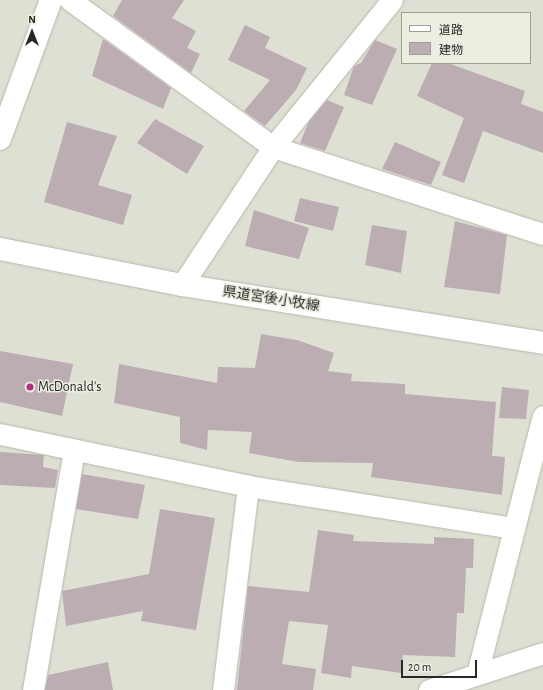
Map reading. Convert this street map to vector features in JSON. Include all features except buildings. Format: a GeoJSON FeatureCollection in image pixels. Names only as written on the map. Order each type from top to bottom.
{"type":"FeatureCollection","features":[{"type":"Feature","properties":{"kind":"main road"},"geometry":{"type":"LineString","coordinates":[[0,138],[51,0]]}},
{"type":"Feature","properties":{"kind":"main road","name":"県道宮後小牧線"},"geometry":{"type":"LineString","coordinates":[[0,249],[182,285],[543,343]]}},
{"type":"Feature","properties":{"kind":"street"},"geometry":{"type":"LineString","coordinates":[[70,0],[273,147],[543,234]]}},
{"type":"Feature","properties":{"kind":"street"},"geometry":{"type":"LineString","coordinates":[[182,285],[273,147],[392,0]]}},
{"type":"Feature","properties":{"kind":"street"},"geometry":{"type":"LineString","coordinates":[[477,674],[512,528],[543,416]]}},
{"type":"Feature","properties":{"kind":"street"},"geometry":{"type":"LineString","coordinates":[[0,434],[248,486],[512,528]]}},
{"type":"Feature","properties":{"kind":"street"},"geometry":{"type":"LineString","coordinates":[[33,690],[74,450]]}},
{"type":"Feature","properties":{"kind":"street"},"geometry":{"type":"LineString","coordinates":[[223,690],[248,486]]}},
{"type":"Feature","properties":{"kind":"street"},"geometry":{"type":"LineString","coordinates":[[429,690],[543,653]]}},
{"type":"Feature","properties":{"kind":"place","name":"McDonald's"},"geometry":{"type":"Point","coordinates":[30,387]}}]}
